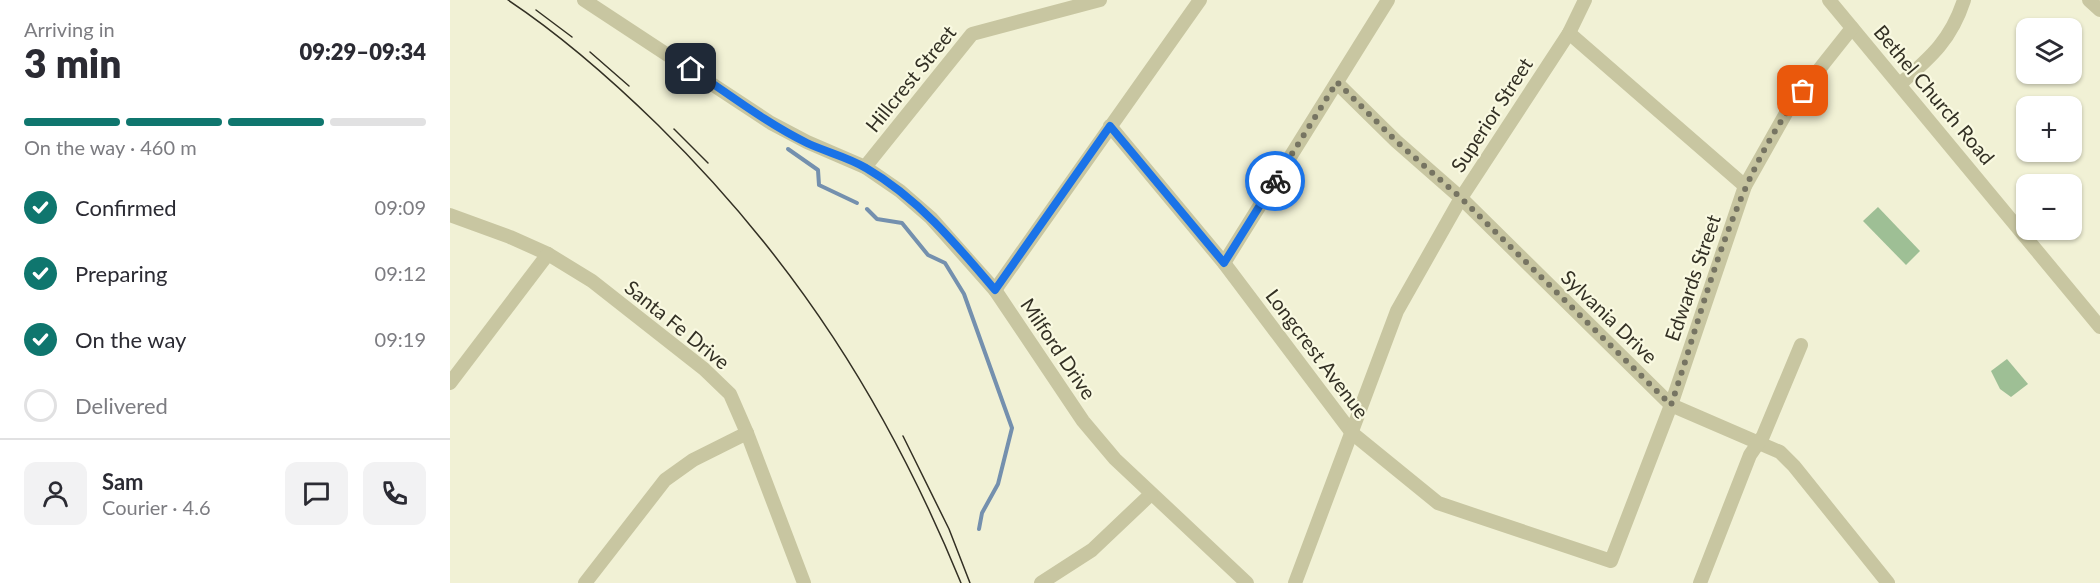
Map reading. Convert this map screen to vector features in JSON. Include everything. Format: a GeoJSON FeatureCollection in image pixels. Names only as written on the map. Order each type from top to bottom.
{"type":"FeatureCollection","features":[{"type":"Feature","properties":{"kind":"street","name":"Milford Drive"},"geometry":{"type":"LineString","coordinates":[[584,0],[771,123],[807,142],[865,167],[900,191],[931,218],[995,290],[1083,421],[1115,459],[1247,583]]}},
{"type":"Feature","properties":{"kind":"street","name":"Hillcrest Street"},"geometry":{"type":"LineString","coordinates":[[865,167],[972,34],[1100,0]]}},
{"type":"Feature","properties":{"kind":"street"},"geometry":{"type":"LineString","coordinates":[[995,290],[1200,0]]}},
{"type":"Feature","properties":{"kind":"street"},"geometry":{"type":"LineString","coordinates":[[1224,263],[1388,0]]}},
{"type":"Feature","properties":{"kind":"street","name":"Superior Street"},"geometry":{"type":"LineString","coordinates":[[1295,583],[1397,311],[1461,198],[1569,33],[1585,0]]}},
{"type":"Feature","properties":{"kind":"street","name":"Bethel Church Road"},"geometry":{"type":"LineString","coordinates":[[1828,0],[2100,327]]}},
{"type":"Feature","properties":{"kind":"street"},"geometry":{"type":"LineString","coordinates":[[1900,84],[1945,42],[1957,23],[1964,0]]}},
{"type":"Feature","properties":{"kind":"street"},"geometry":{"type":"LineString","coordinates":[[2088,0],[2100,10]]}},
{"type":"Feature","properties":{"kind":"street","name":"Edwards Street"},"geometry":{"type":"LineString","coordinates":[[1611,561],[1671,405],[1745,186],[1790,106],[1852,28]]}},
{"type":"Feature","properties":{"kind":"street"},"geometry":{"type":"LineString","coordinates":[[1569,33],[1745,186]]}},
{"type":"Feature","properties":{"kind":"street","name":"Sylvania Drive"},"geometry":{"type":"LineString","coordinates":[[1337,82],[1396,141],[1461,198],[1671,405],[1780,452],[1794,466],[1888,583]]}},
{"type":"Feature","properties":{"kind":"street","name":"Longcrest Avenue"},"geometry":{"type":"LineString","coordinates":[[1110,126],[1224,263],[1352,433],[1438,503],[1611,561]]}},
{"type":"Feature","properties":{"kind":"street","name":"Santa Fe Drive"},"geometry":{"type":"LineString","coordinates":[[450,216],[510,237],[548,254],[592,281],[704,369],[730,394],[804,583]]}},
{"type":"Feature","properties":{"kind":"street"},"geometry":{"type":"LineString","coordinates":[[450,382],[457,377],[548,254]]}},
{"type":"Feature","properties":{"kind":"street"},"geometry":{"type":"LineString","coordinates":[[1700,583],[1750,455],[1760,442],[1801,345]]}},
{"type":"Feature","properties":{"kind":"street"},"geometry":{"type":"LineString","coordinates":[[585,583],[665,480],[693,460],[747,433]]}},
{"type":"Feature","properties":{"kind":"street"},"geometry":{"type":"LineString","coordinates":[[1041,583],[1092,550],[1151,494]]}},
{"type":"Feature","properties":{"kind":"green space"},"geometry":{"type":"Polygon","coordinates":[[[1878,207],[1920,251],[1906,265],[1863,221],[1878,207]]]}},
{"type":"Feature","properties":{"kind":"green space"},"geometry":{"type":"Polygon","coordinates":[[[2007,359],[2028,384],[2011,397],[2000,389],[1991,371],[2007,359]]]}},
{"type":"Feature","properties":{"kind":"waterway"},"geometry":{"type":"LineString","coordinates":[[788,149],[818,170],[819,185],[857,203]]}},
{"type":"Feature","properties":{"kind":"waterway"},"geometry":{"type":"LineString","coordinates":[[867,209],[877,219],[902,223],[928,255],[945,263],[964,294],[1012,428],[998,484],[982,513],[979,529]]}},
{"type":"Feature","properties":{"kind":"tram line"},"geometry":{"type":"LineString","coordinates":[[508,0],[586,59],[658,125],[753,228],[795,282],[834,338],[869,395],[933,518],[961,583]]}},
{"type":"Feature","properties":{"kind":"tram line"},"geometry":{"type":"LineString","coordinates":[[536,10],[572,37]]}},
{"type":"Feature","properties":{"kind":"tram line"},"geometry":{"type":"LineString","coordinates":[[590,52],[629,86]]}},
{"type":"Feature","properties":{"kind":"tram line"},"geometry":{"type":"LineString","coordinates":[[674,129],[708,163]]}},
{"type":"Feature","properties":{"kind":"tram line"},"geometry":{"type":"LineString","coordinates":[[903,436],[949,529],[970,583]]}},
{"type":"Feature","properties":{"kind":"way so far"},"geometry":{"type":"LineString","coordinates":[[1275,181],[1337,82],[1396,141],[1461,198],[1671,405],[1745,186],[1790,106],[1803,91]]}},
{"type":"Feature","properties":{"kind":"route"},"geometry":{"type":"LineString","coordinates":[[691,69],[771,123],[807,142],[865,167],[900,191],[931,218],[995,290],[1110,126],[1224,263],[1275,181]]}}]}
